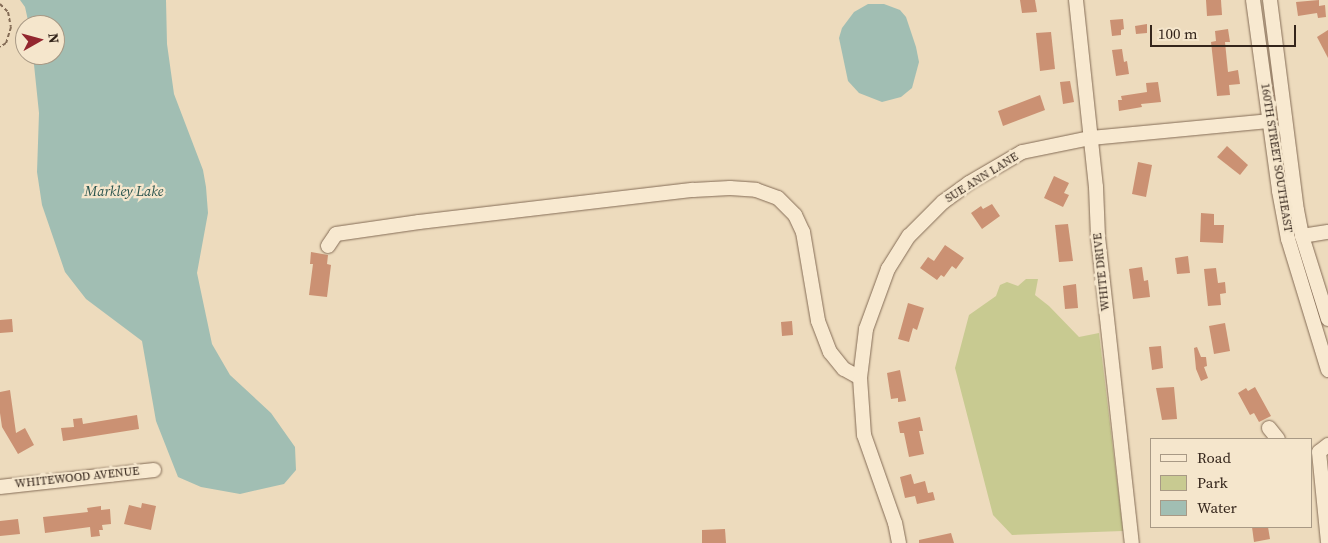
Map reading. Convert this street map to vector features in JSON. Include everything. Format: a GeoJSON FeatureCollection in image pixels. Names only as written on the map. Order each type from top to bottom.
{"type":"FeatureCollection","features":[{"type":"Feature","properties":{"kind":"street","name":"WHITE DRIVE"},"geometry":{"type":"LineString","coordinates":[[1076,0],[1098,238],[1132,543]]}},
{"type":"Feature","properties":{"kind":"street","name":"160TH STREET SOUTHEAST"},"geometry":{"type":"LineString","coordinates":[[1253,0],[1278,191],[1288,239],[1328,370]]}},
{"type":"Feature","properties":{"kind":"street","name":"160TH STREET SOUTHEAST"},"geometry":{"type":"LineString","coordinates":[[1270,0],[1293,188],[1302,236],[1328,319]]}},
{"type":"Feature","properties":{"kind":"street","name":"SUE ANN LANE"},"geometry":{"type":"LineString","coordinates":[[899,543],[895,523],[864,435],[860,378],[866,329],[888,269],[909,236],[944,202],[969,183],[1022,152],[1090,138],[1270,122]]}},
{"type":"Feature","properties":{"kind":"street"},"geometry":{"type":"LineString","coordinates":[[328,246],[336,234],[418,222],[694,190],[730,188],[756,190],[778,198],[795,215],[803,232],[818,321],[830,352],[844,369],[860,378]]}},
{"type":"Feature","properties":{"kind":"street"},"geometry":{"type":"LineString","coordinates":[[1302,236],[1328,232]]}},
{"type":"Feature","properties":{"kind":"street"},"geometry":{"type":"LineString","coordinates":[[1268,428],[1277,438]]}},
{"type":"Feature","properties":{"kind":"street"},"geometry":{"type":"LineString","coordinates":[[1320,450],[1328,542]]}},
{"type":"Feature","properties":{"kind":"street","name":"WHITEWOOD AVENUE"},"geometry":{"type":"LineString","coordinates":[[0,487],[154,470]]}},
{"type":"Feature","properties":{"kind":"path"},"geometry":{"type":"LineString","coordinates":[[0,4],[8,12],[11,27],[6,43],[0,47]]}},
{"type":"Feature","properties":{"kind":"green space"},"geometry":{"type":"Polygon","coordinates":[[[1026,279],[1038,279],[1035,295],[1049,306],[1079,337],[1099,333],[1123,531],[1012,535],[993,515],[955,368],[969,315],[996,296],[1000,285],[1007,282],[1018,286],[1026,279]]]}},
{"type":"Feature","properties":{"kind":"water","name":"Markley Lake"},"geometry":{"type":"Polygon","coordinates":[[[20,0],[166,0],[167,44],[174,94],[203,170],[206,187],[208,213],[197,273],[212,344],[230,375],[271,413],[295,447],[296,470],[284,484],[240,494],[201,487],[178,477],[156,421],[142,341],[86,299],[65,272],[42,205],[37,172],[39,113],[34,65],[65,65],[65,15],[27,15],[25,7],[20,0]]]}},
{"type":"Feature","properties":{"kind":"water"},"geometry":{"type":"Polygon","coordinates":[[[868,4],[884,4],[900,10],[906,17],[919,62],[912,88],[901,97],[882,102],[859,93],[848,81],[839,38],[842,28],[854,12],[868,4]]]}},
{"type":"Feature","properties":{"kind":"building"},"geometry":{"type":"Polygon","coordinates":[[[1020,0],[1035,0],[1037,12],[1022,13],[1020,0]]]}},
{"type":"Feature","properties":{"kind":"building"},"geometry":{"type":"Polygon","coordinates":[[[1206,0],[1221,0],[1222,15],[1207,16],[1206,0]]]}},
{"type":"Feature","properties":{"kind":"building"},"geometry":{"type":"Polygon","coordinates":[[[1319,0],[1319,6],[1325,5],[1326,17],[1318,18],[1317,13],[1298,16],[1296,2],[1319,0]]]}},
{"type":"Feature","properties":{"kind":"building"},"geometry":{"type":"Polygon","coordinates":[[[1123,19],[1124,29],[1121,30],[1121,35],[1112,36],[1110,20],[1123,19]]]}},
{"type":"Feature","properties":{"kind":"building"},"geometry":{"type":"Polygon","coordinates":[[[1147,24],[1147,33],[1136,34],[1135,26],[1147,24]]]}},
{"type":"Feature","properties":{"kind":"building"},"geometry":{"type":"Polygon","coordinates":[[[1228,29],[1230,42],[1225,42],[1228,72],[1238,70],[1240,84],[1229,85],[1230,95],[1217,96],[1211,42],[1216,41],[1215,31],[1228,29]]]}},
{"type":"Feature","properties":{"kind":"building"},"geometry":{"type":"Polygon","coordinates":[[[1328,30],[1328,58],[1317,37],[1328,30]]]}},
{"type":"Feature","properties":{"kind":"building"},"geometry":{"type":"Polygon","coordinates":[[[1051,32],[1055,69],[1040,71],[1036,33],[1051,32]]]}},
{"type":"Feature","properties":{"kind":"building"},"geometry":{"type":"Polygon","coordinates":[[[1122,49],[1124,62],[1127,61],[1129,74],[1116,76],[1112,50],[1122,49]]]}},
{"type":"Feature","properties":{"kind":"building"},"geometry":{"type":"Polygon","coordinates":[[[1070,81],[1074,102],[1063,104],[1060,82],[1070,81]]]}},
{"type":"Feature","properties":{"kind":"building"},"geometry":{"type":"Polygon","coordinates":[[[1158,82],[1161,102],[1141,104],[1142,107],[1119,111],[1118,100],[1122,100],[1121,96],[1147,92],[1146,83],[1158,82]]]}},
{"type":"Feature","properties":{"kind":"building"},"geometry":{"type":"Polygon","coordinates":[[[1040,95],[1045,110],[1003,126],[998,111],[1040,95]]]}},
{"type":"Feature","properties":{"kind":"building"},"geometry":{"type":"Polygon","coordinates":[[[1227,146],[1248,165],[1240,175],[1217,157],[1227,146]]]}},
{"type":"Feature","properties":{"kind":"building"},"geometry":{"type":"Polygon","coordinates":[[[1138,162],[1152,165],[1146,197],[1132,194],[1138,162]]]}},
{"type":"Feature","properties":{"kind":"building"},"geometry":{"type":"Polygon","coordinates":[[[1054,176],[1069,183],[1064,193],[1069,195],[1063,207],[1044,198],[1054,176]]]}},
{"type":"Feature","properties":{"kind":"building"},"geometry":{"type":"Polygon","coordinates":[[[992,204],[1000,216],[982,229],[971,213],[981,206],[983,209],[992,204]]]}},
{"type":"Feature","properties":{"kind":"building"},"geometry":{"type":"Polygon","coordinates":[[[1201,213],[1214,214],[1214,225],[1224,225],[1223,243],[1200,242],[1201,213]]]}},
{"type":"Feature","properties":{"kind":"building"},"geometry":{"type":"Polygon","coordinates":[[[1068,224],[1073,261],[1059,262],[1055,225],[1068,224]]]}},
{"type":"Feature","properties":{"kind":"building"},"geometry":{"type":"Polygon","coordinates":[[[945,245],[964,258],[956,269],[952,266],[944,277],[941,275],[937,280],[920,268],[928,257],[934,261],[945,245]]]}},
{"type":"Feature","properties":{"kind":"building"},"geometry":{"type":"Polygon","coordinates":[[[311,252],[328,255],[327,264],[331,265],[327,297],[309,295],[313,264],[310,264],[311,252]]]}},
{"type":"Feature","properties":{"kind":"building"},"geometry":{"type":"Polygon","coordinates":[[[1188,256],[1190,273],[1177,274],[1175,258],[1188,256]]]}},
{"type":"Feature","properties":{"kind":"building"},"geometry":{"type":"Polygon","coordinates":[[[1142,267],[1144,281],[1148,280],[1150,297],[1133,299],[1129,269],[1142,267]]]}},
{"type":"Feature","properties":{"kind":"building"},"geometry":{"type":"Polygon","coordinates":[[[1216,268],[1218,283],[1225,282],[1226,293],[1220,294],[1221,305],[1208,306],[1204,269],[1216,268]]]}},
{"type":"Feature","properties":{"kind":"building"},"geometry":{"type":"Polygon","coordinates":[[[1076,284],[1078,308],[1065,309],[1063,286],[1076,284]]]}},
{"type":"Feature","properties":{"kind":"building"},"geometry":{"type":"Polygon","coordinates":[[[908,303],[924,308],[917,330],[913,328],[909,342],[898,339],[908,303]]]}},
{"type":"Feature","properties":{"kind":"building"},"geometry":{"type":"Polygon","coordinates":[[[12,319],[13,332],[0,333],[0,320],[12,319]]]}},
{"type":"Feature","properties":{"kind":"building"},"geometry":{"type":"Polygon","coordinates":[[[792,321],[793,335],[782,336],[781,322],[792,321]]]}},
{"type":"Feature","properties":{"kind":"building"},"geometry":{"type":"Polygon","coordinates":[[[1225,323],[1230,351],[1214,354],[1209,326],[1225,323]]]}},
{"type":"Feature","properties":{"kind":"building"},"geometry":{"type":"Polygon","coordinates":[[[1161,346],[1163,368],[1152,370],[1149,347],[1161,346]]]}},
{"type":"Feature","properties":{"kind":"building"},"geometry":{"type":"Polygon","coordinates":[[[1197,347],[1201,357],[1206,357],[1207,366],[1204,367],[1208,378],[1201,381],[1196,369],[1194,348],[1197,347]]]}},
{"type":"Feature","properties":{"kind":"building"},"geometry":{"type":"Polygon","coordinates":[[[900,370],[906,401],[898,402],[898,398],[891,399],[887,373],[900,370]]]}},
{"type":"Feature","properties":{"kind":"building"},"geometry":{"type":"Polygon","coordinates":[[[1174,387],[1177,419],[1162,420],[1156,388],[1174,387]]]}},
{"type":"Feature","properties":{"kind":"building"},"geometry":{"type":"Polygon","coordinates":[[[1255,387],[1271,416],[1259,422],[1254,413],[1250,415],[1238,393],[1246,388],[1248,391],[1255,387]]]}},
{"type":"Feature","properties":{"kind":"building"},"geometry":{"type":"Polygon","coordinates":[[[10,390],[16,433],[25,428],[34,445],[18,454],[2,427],[0,413],[0,392],[10,390]]]}},
{"type":"Feature","properties":{"kind":"building"},"geometry":{"type":"Polygon","coordinates":[[[137,415],[139,429],[63,441],[61,428],[74,427],[73,419],[82,418],[83,424],[137,415]]]}},
{"type":"Feature","properties":{"kind":"building"},"geometry":{"type":"Polygon","coordinates":[[[920,417],[923,431],[919,431],[924,454],[909,457],[904,433],[900,433],[898,422],[920,417]]]}},
{"type":"Feature","properties":{"kind":"building"},"geometry":{"type":"Polygon","coordinates":[[[911,474],[914,484],[925,481],[928,493],[933,492],[935,500],[917,504],[915,496],[905,498],[900,477],[911,474]]]}},
{"type":"Feature","properties":{"kind":"building"},"geometry":{"type":"Polygon","coordinates":[[[142,503],[156,506],[151,530],[124,524],[129,505],[141,508],[142,503]]]}},
{"type":"Feature","properties":{"kind":"building"},"geometry":{"type":"Polygon","coordinates":[[[101,506],[101,510],[110,509],[111,524],[102,525],[103,530],[99,530],[100,536],[91,537],[90,527],[45,533],[43,517],[88,512],[87,508],[101,506]]]}},
{"type":"Feature","properties":{"kind":"building"},"geometry":{"type":"Polygon","coordinates":[[[18,519],[20,534],[0,536],[0,521],[18,519]]]}},
{"type":"Feature","properties":{"kind":"building"},"geometry":{"type":"Polygon","coordinates":[[[1252,528],[1268,528],[1270,539],[1254,542],[1252,528]]]}},
{"type":"Feature","properties":{"kind":"building"},"geometry":{"type":"Polygon","coordinates":[[[725,529],[726,543],[702,543],[702,530],[725,529]]]}},
{"type":"Feature","properties":{"kind":"building"},"geometry":{"type":"Polygon","coordinates":[[[951,533],[954,543],[919,543],[919,540],[951,533]]]}}]}
